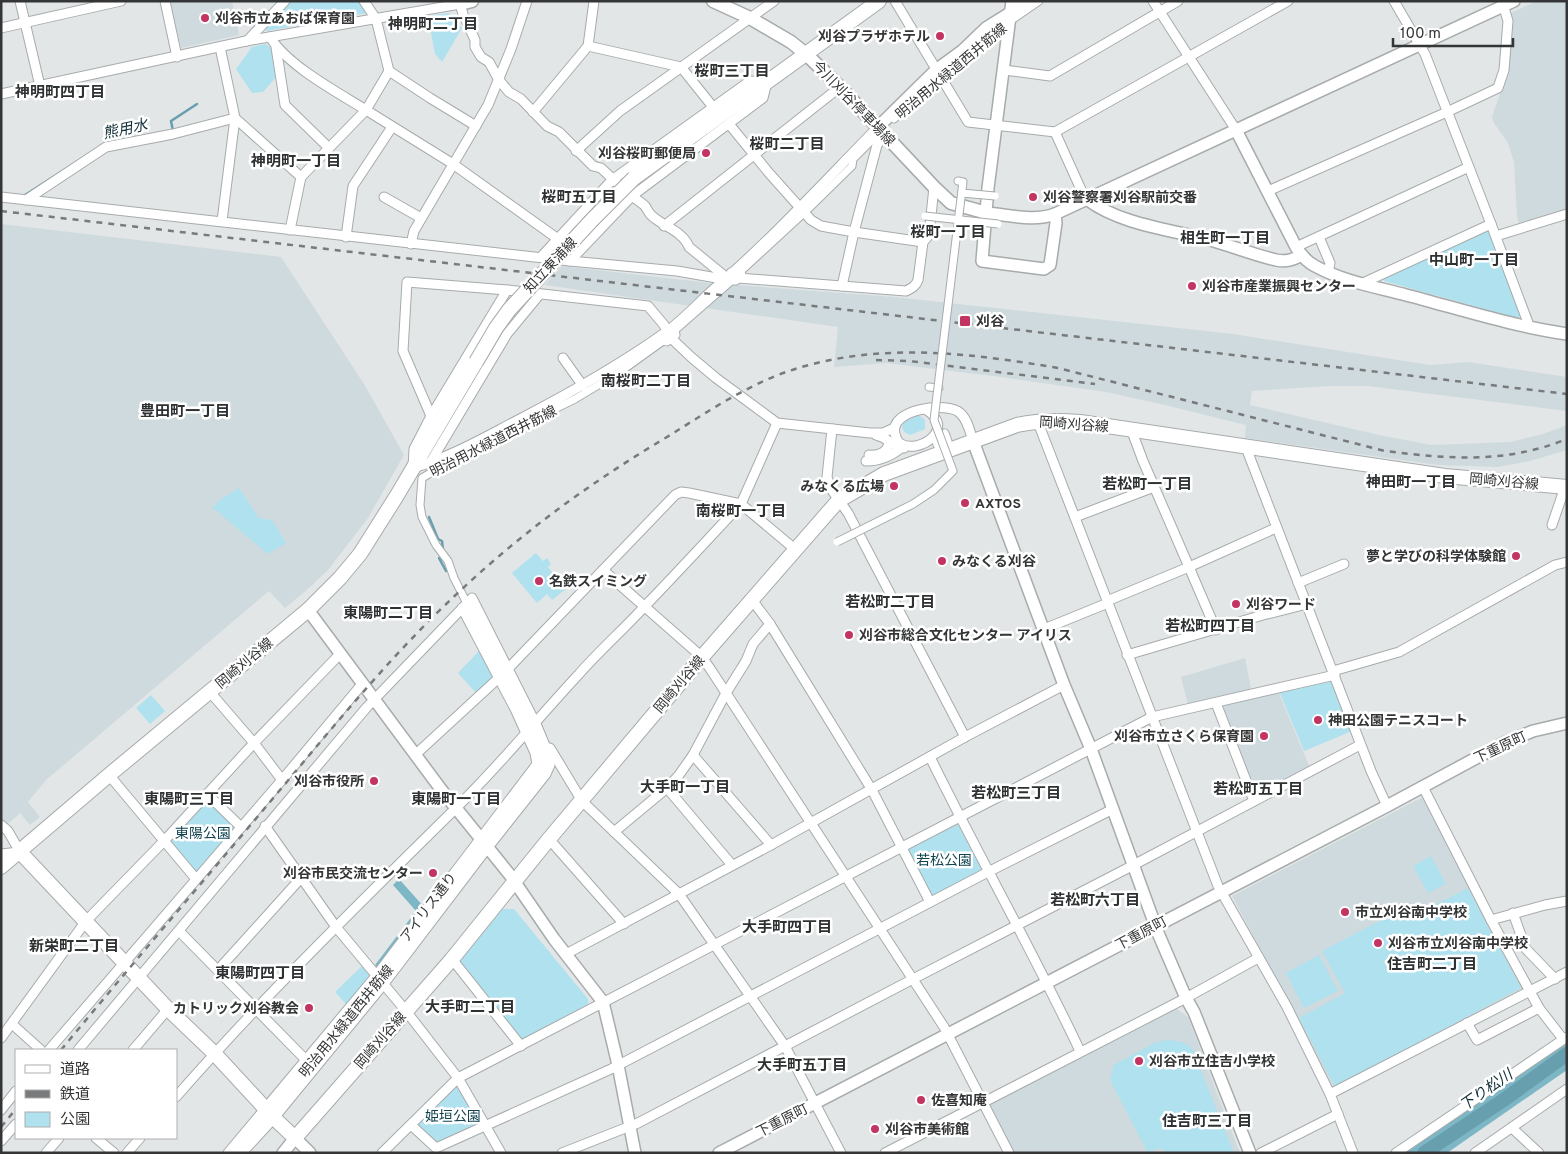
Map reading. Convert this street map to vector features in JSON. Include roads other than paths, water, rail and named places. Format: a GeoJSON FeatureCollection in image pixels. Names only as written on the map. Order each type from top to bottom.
{"type":"FeatureCollection","features":[{"type":"Feature","properties":{"kind":"main road","name":"今川刈谷停車場線"},"geometry":{"type":"LineString","coordinates":[[713,1],[750,18],[791,42],[840,86],[951,203],[987,213]]}},
{"type":"Feature","properties":{"kind":"main road","name":"知立東浦線"},"geometry":{"type":"LineString","coordinates":[[308,610],[340,578],[360,554],[427,448],[496,328],[509,310],[615,195],[634,178],[879,1]]}},
{"type":"Feature","properties":{"kind":"main road","name":"岡崎刈谷線"},"geometry":{"type":"LineString","coordinates":[[295,1138],[452,959],[549,839],[702,657],[838,501],[884,474],[1016,425],[1037,420],[1080,422],[1131,429],[1445,476],[1566,487]]}},
{"type":"Feature","properties":{"kind":"main road","name":"岡崎刈谷線"},"geometry":{"type":"LineString","coordinates":[[1,867],[308,610]]}},
{"type":"Feature","properties":{"kind":"main road"},"geometry":{"type":"LineString","coordinates":[[20,852],[168,1009],[214,1053],[295,1138]]}},
{"type":"Feature","properties":{"kind":"street"},"geometry":{"type":"LineString","coordinates":[[20,1],[40,86]]}},
{"type":"Feature","properties":{"kind":"street"},"geometry":{"type":"LineString","coordinates":[[1,28],[121,1]]}},
{"type":"Feature","properties":{"kind":"street"},"geometry":{"type":"LineString","coordinates":[[165,1],[177,57]]}},
{"type":"Feature","properties":{"kind":"street"},"geometry":{"type":"LineString","coordinates":[[246,41],[285,1]]}},
{"type":"Feature","properties":{"kind":"street"},"geometry":{"type":"LineString","coordinates":[[364,1],[376,19],[389,71],[476,126]]}},
{"type":"Feature","properties":{"kind":"street"},"geometry":{"type":"LineString","coordinates":[[411,244],[414,230],[476,126],[499,80],[527,1]]}},
{"type":"Feature","properties":{"kind":"street"},"geometry":{"type":"LineString","coordinates":[[533,112],[588,46],[594,1]]}},
{"type":"Feature","properties":{"kind":"street"},"geometry":{"type":"LineString","coordinates":[[576,151],[620,111],[774,1]]}},
{"type":"Feature","properties":{"kind":"street"},"geometry":{"type":"LineString","coordinates":[[895,1],[937,74],[968,122],[1054,132],[1288,1]]}},
{"type":"Feature","properties":{"kind":"street"},"geometry":{"type":"LineString","coordinates":[[1012,1],[988,188],[982,261],[1044,269],[1050,265],[1056,223],[1055,214]]}},
{"type":"Feature","properties":{"kind":"street"},"geometry":{"type":"LineString","coordinates":[[507,290],[431,416],[414,449],[413,468],[446,457],[583,386],[669,335],[802,211],[826,178],[881,131],[962,50],[986,28],[1010,17],[1029,1]]}},
{"type":"Feature","properties":{"kind":"street","name":"明治用水緑道西井筋線"},"geometry":{"type":"LineString","coordinates":[[1010,17],[1038,1]]}},
{"type":"Feature","properties":{"kind":"street"},"geometry":{"type":"LineString","coordinates":[[1153,1],[1236,130],[1299,251],[1313,265],[1328,273],[1363,283],[1530,328],[1567,334]]}},
{"type":"Feature","properties":{"kind":"street"},"geometry":{"type":"LineString","coordinates":[[1004,70],[1050,76],[1178,1]]}},
{"type":"Feature","properties":{"kind":"street"},"geometry":{"type":"LineString","coordinates":[[1394,1],[1421,45],[1492,224],[1530,328]]}},
{"type":"Feature","properties":{"kind":"street"},"geometry":{"type":"LineString","coordinates":[[987,213],[1046,218],[1421,45],[1506,3],[1508,21],[1504,70],[1498,88],[1268,191]]}},
{"type":"Feature","properties":{"kind":"street"},"geometry":{"type":"LineString","coordinates":[[1,94],[246,41],[376,19],[464,8],[475,40],[475,47],[481,57],[489,62],[499,80],[509,92],[521,99],[547,126],[559,132],[571,142],[576,151],[593,166],[601,168],[612,180],[646,207],[649,214],[664,226],[672,228],[687,242],[689,247],[732,276]]}},
{"type":"Feature","properties":{"kind":"street"},"geometry":{"type":"LineString","coordinates":[[270,38],[276,47],[315,79],[453,164],[558,239]]}},
{"type":"Feature","properties":{"kind":"street"},"geometry":{"type":"LineString","coordinates":[[588,46],[681,67],[712,107]]}},
{"type":"Feature","properties":{"kind":"street"},"geometry":{"type":"LineString","coordinates":[[220,47],[235,118],[222,221]]}},
{"type":"Feature","properties":{"kind":"street"},"geometry":{"type":"LineString","coordinates":[[276,47],[285,105],[329,148]]}},
{"type":"Feature","properties":{"kind":"street"},"geometry":{"type":"LineString","coordinates":[[290,230],[300,177],[366,110],[389,71]]}},
{"type":"Feature","properties":{"kind":"street"},"geometry":{"type":"LineString","coordinates":[[541,257],[612,180],[750,81],[767,82],[763,98],[632,196],[570,261]]}},
{"type":"Feature","properties":{"kind":"street"},"geometry":{"type":"LineString","coordinates":[[664,226],[840,86]]}},
{"type":"Feature","properties":{"kind":"street"},"geometry":{"type":"LineString","coordinates":[[235,118],[300,177]]}},
{"type":"Feature","properties":{"kind":"street"},"geometry":{"type":"LineString","coordinates":[[26,200],[106,148],[173,134],[235,118]]}},
{"type":"Feature","properties":{"kind":"street"},"geometry":{"type":"LineString","coordinates":[[729,124],[802,211],[821,226],[924,242]]}},
{"type":"Feature","properties":{"kind":"street"},"geometry":{"type":"LineString","coordinates":[[346,237],[353,186],[392,127]]}},
{"type":"Feature","properties":{"kind":"street"},"geometry":{"type":"LineString","coordinates":[[842,286],[854,232],[881,131]]}},
{"type":"Feature","properties":{"kind":"street"},"geometry":{"type":"LineString","coordinates":[[1054,132],[1083,194],[1088,200],[1104,211],[1135,221],[1212,240],[1277,260],[1291,261],[1299,251],[1319,237],[1469,167]]}},
{"type":"Feature","properties":{"kind":"street"},"geometry":{"type":"LineString","coordinates":[[837,542],[913,504],[934,490],[954,471],[934,420],[962,193],[963,182],[958,182]]}},
{"type":"Feature","properties":{"kind":"street"},"geometry":{"type":"LineString","coordinates":[[1,197],[222,221],[346,237],[677,271],[717,278],[732,276],[906,291],[916,285],[924,242],[929,235],[934,187]]}},
{"type":"Feature","properties":{"kind":"street"},"geometry":{"type":"LineString","coordinates":[[962,193],[995,196]]}},
{"type":"Feature","properties":{"kind":"street"},"geometry":{"type":"LineString","coordinates":[[384,197],[421,218]]}},
{"type":"Feature","properties":{"kind":"street"},"geometry":{"type":"LineString","coordinates":[[1496,236],[1567,214]]}},
{"type":"Feature","properties":{"kind":"street"},"geometry":{"type":"LineString","coordinates":[[925,216],[998,224]]}},
{"type":"Feature","properties":{"kind":"street"},"geometry":{"type":"LineString","coordinates":[[1363,283],[1492,224]]}},
{"type":"Feature","properties":{"kind":"street"},"geometry":{"type":"LineString","coordinates":[[1319,237],[1330,263],[1328,273]]}},
{"type":"Feature","properties":{"kind":"street"},"geometry":{"type":"LineString","coordinates":[[431,416],[403,351],[407,282],[507,290],[648,306],[669,335],[716,378],[777,423],[883,433],[894,428],[899,419],[905,415],[925,409],[956,410],[962,415],[967,422],[972,441],[1064,685],[1091,749],[1156,924],[1186,998],[1194,1012],[1250,1153]]}},
{"type":"Feature","properties":{"kind":"street"},"geometry":{"type":"LineString","coordinates":[[430,463],[507,334],[540,294]]}},
{"type":"Feature","properties":{"kind":"street","name":"明治用水緑道西井筋線"},"geometry":{"type":"LineString","coordinates":[[467,603],[448,561],[436,545],[422,517],[420,505],[422,478],[461,455],[575,399],[620,372],[663,341],[667,342],[669,335]]}},
{"type":"Feature","properties":{"kind":"street"},"geometry":{"type":"LineString","coordinates":[[563,358],[583,386]]}},
{"type":"Feature","properties":{"kind":"street"},"geometry":{"type":"LineString","coordinates":[[929,386],[939,388]]}},
{"type":"Feature","properties":{"kind":"street"},"geometry":{"type":"LineString","coordinates":[[889,442],[889,446],[884,452],[866,458],[885,459],[901,448],[914,446],[933,439],[937,434],[936,418],[925,409]]}},
{"type":"Feature","properties":{"kind":"street"},"geometry":{"type":"LineString","coordinates":[[1037,420],[1196,832],[1221,891],[1287,1007],[1330,1094],[1353,1153]]}},
{"type":"Feature","properties":{"kind":"street"},"geometry":{"type":"LineString","coordinates":[[178,1094],[214,1053],[336,927],[456,809],[531,729],[579,674],[741,504],[777,423]]}},
{"type":"Feature","properties":{"kind":"street"},"geometry":{"type":"LineString","coordinates":[[894,428],[897,439],[901,444],[914,446]]}},
{"type":"Feature","properties":{"kind":"street"},"geometry":{"type":"LineString","coordinates":[[832,429],[827,477],[831,489],[848,513],[965,737]]}},
{"type":"Feature","properties":{"kind":"street"},"geometry":{"type":"LineString","coordinates":[[1131,429],[1216,630]]}},
{"type":"Feature","properties":{"kind":"street"},"geometry":{"type":"LineString","coordinates":[[870,433],[881,436],[901,448]]}},
{"type":"Feature","properties":{"kind":"street"},"geometry":{"type":"LineString","coordinates":[[1245,445],[1360,745],[1387,806]]}},
{"type":"Feature","properties":{"kind":"street"},"geometry":{"type":"LineString","coordinates":[[1075,517],[1154,487]]}},
{"type":"Feature","properties":{"kind":"street"},"geometry":{"type":"LineString","coordinates":[[1552,525],[1566,487]]}},
{"type":"Feature","properties":{"kind":"street"},"geometry":{"type":"LineString","coordinates":[[415,755],[503,674],[675,495],[681,492],[741,504],[796,550]]}},
{"type":"Feature","properties":{"kind":"street"},"geometry":{"type":"LineString","coordinates":[[1044,629],[1276,528]]}},
{"type":"Feature","properties":{"kind":"street"},"geometry":{"type":"LineString","coordinates":[[382,1153],[458,1078],[1152,717],[1334,673],[1399,652],[1555,565],[1567,562]]}},
{"type":"Feature","properties":{"kind":"street"},"geometry":{"type":"LineString","coordinates":[[1298,583],[1344,564]]}},
{"type":"Feature","properties":{"kind":"street"},"geometry":{"type":"LineString","coordinates":[[603,570],[702,657],[948,1033],[1009,1153]]}},
{"type":"Feature","properties":{"kind":"street"},"geometry":{"type":"LineString","coordinates":[[752,600],[770,624],[872,790],[930,902]]}},
{"type":"Feature","properties":{"kind":"street"},"geometry":{"type":"LineString","coordinates":[[467,603],[531,729],[582,801],[679,894],[785,1046],[841,1153]]}},
{"type":"Feature","properties":{"kind":"street"},"geometry":{"type":"LineString","coordinates":[[467,603],[531,729],[549,755],[550,765],[546,774],[484,844]]}},
{"type":"Feature","properties":{"kind":"street"},"geometry":{"type":"LineString","coordinates":[[79,1049],[374,699],[467,603]]}},
{"type":"Feature","properties":{"kind":"street"},"geometry":{"type":"LineString","coordinates":[[1127,655],[1307,604]]}},
{"type":"Feature","properties":{"kind":"street"},"geometry":{"type":"LineString","coordinates":[[308,610],[415,755],[514,882],[603,1002],[618,1065],[635,1153]]}},
{"type":"Feature","properties":{"kind":"street"},"geometry":{"type":"LineString","coordinates":[[614,832],[667,788],[693,755],[753,644],[770,624]]}},
{"type":"Feature","properties":{"kind":"street"},"geometry":{"type":"LineString","coordinates":[[1,1038],[86,921],[340,654]]}},
{"type":"Feature","properties":{"kind":"street"},"geometry":{"type":"LineString","coordinates":[[50,1049],[363,684]]}},
{"type":"Feature","properties":{"kind":"street"},"geometry":{"type":"LineString","coordinates":[[566,954],[771,845],[965,737],[1064,685]]}},
{"type":"Feature","properties":{"kind":"street"},"geometry":{"type":"LineString","coordinates":[[210,692],[254,743],[282,780]]}},
{"type":"Feature","properties":{"kind":"street"},"geometry":{"type":"LineString","coordinates":[[1216,703],[1254,801]]}},
{"type":"Feature","properties":{"kind":"street","name":"下重原町"},"geometry":{"type":"LineString","coordinates":[[719,1153],[1047,983],[1156,924],[1387,806],[1504,743],[1533,731],[1567,723]]}},
{"type":"Feature","properties":{"kind":"street"},"geometry":{"type":"LineString","coordinates":[[484,844],[537,764],[531,729]]}},
{"type":"Feature","properties":{"kind":"street"},"geometry":{"type":"LineString","coordinates":[[562,1153],[629,1126],[1134,865],[1360,745]]}},
{"type":"Feature","properties":{"kind":"street"},"geometry":{"type":"LineString","coordinates":[[693,755],[771,845]]}},
{"type":"Feature","properties":{"kind":"street"},"geometry":{"type":"LineString","coordinates":[[930,757],[1047,983],[1080,1051]]}},
{"type":"Feature","properties":{"kind":"street"},"geometry":{"type":"LineString","coordinates":[[109,775],[196,879]]}},
{"type":"Feature","properties":{"kind":"street"},"geometry":{"type":"LineString","coordinates":[[1396,1153],[1565,1038],[1539,1008],[1529,992],[1423,787]]}},
{"type":"Feature","properties":{"kind":"street"},"geometry":{"type":"LineString","coordinates":[[667,788],[732,865]]}},
{"type":"Feature","properties":{"kind":"street"},"geometry":{"type":"LineString","coordinates":[[206,794],[241,827]]}},
{"type":"Feature","properties":{"kind":"street"},"geometry":{"type":"LineString","coordinates":[[412,1125],[436,1148],[485,1126],[618,1065],[1113,809]]}},
{"type":"Feature","properties":{"kind":"street"},"geometry":{"type":"LineString","coordinates":[[1,825],[8,831],[20,852],[1,854]]}},
{"type":"Feature","properties":{"kind":"street"},"geometry":{"type":"LineString","coordinates":[[265,826],[336,927],[406,1011],[458,1078],[501,1153]]}},
{"type":"Feature","properties":{"kind":"street"},"geometry":{"type":"LineString","coordinates":[[549,839],[624,924]]}},
{"type":"Feature","properties":{"kind":"street","name":"アイリス通り"},"geometry":{"type":"LineString","coordinates":[[380,981],[484,844]]}},
{"type":"Feature","properties":{"kind":"street"},"geometry":{"type":"LineString","coordinates":[[218,970],[301,878]]}},
{"type":"Feature","properties":{"kind":"street"},"geometry":{"type":"LineString","coordinates":[[1491,920],[1545,905],[1567,902]]}},
{"type":"Feature","properties":{"kind":"street"},"geometry":{"type":"LineString","coordinates":[[1513,913],[1526,949],[1555,979]]}},
{"type":"Feature","properties":{"kind":"street"},"geometry":{"type":"LineString","coordinates":[[180,931],[306,1060]]}},
{"type":"Feature","properties":{"kind":"street"},"geometry":{"type":"LineString","coordinates":[[885,1153],[1186,998],[1258,958]]}},
{"type":"Feature","properties":{"kind":"street"},"geometry":{"type":"LineString","coordinates":[[452,959],[521,1046]]}},
{"type":"Feature","properties":{"kind":"street"},"geometry":{"type":"LineString","coordinates":[[1330,1094],[1567,972]]}},
{"type":"Feature","properties":{"kind":"street"},"geometry":{"type":"LineString","coordinates":[[242,1153],[306,1060],[380,981]]}},
{"type":"Feature","properties":{"kind":"street"},"geometry":{"type":"LineString","coordinates":[[235,1153],[380,981]]}},
{"type":"Feature","properties":{"kind":"street"},"geometry":{"type":"LineString","coordinates":[[1467,1023],[1477,1040],[1539,1008]]}},
{"type":"Feature","properties":{"kind":"street"},"geometry":{"type":"LineString","coordinates":[[134,1049],[168,1009]]}},
{"type":"Feature","properties":{"kind":"street"},"geometry":{"type":"LineString","coordinates":[[12,1024],[40,1049]]}},
{"type":"Feature","properties":{"kind":"street"},"geometry":{"type":"LineString","coordinates":[[1475,1153],[1567,1089]]}},
{"type":"Feature","properties":{"kind":"street"},"geometry":{"type":"LineString","coordinates":[[1,1110],[15,1092]]}},
{"type":"Feature","properties":{"kind":"street"},"geometry":{"type":"LineString","coordinates":[[228,1153],[270,1113]]}},
{"type":"Feature","properties":{"kind":"street"},"geometry":{"type":"LineString","coordinates":[[1261,1153],[1338,1114]]}},
{"type":"Feature","properties":{"kind":"street"},"geometry":{"type":"LineString","coordinates":[[1,1141],[15,1125]]}},
{"type":"Feature","properties":{"kind":"street"},"geometry":{"type":"LineString","coordinates":[[1512,1128],[1539,1153]]}},
{"type":"Feature","properties":{"kind":"street"},"geometry":{"type":"LineString","coordinates":[[283,1153],[295,1138],[310,1153]]}},
{"type":"Feature","properties":{"kind":"street"},"geometry":{"type":"LineString","coordinates":[[46,1153],[58,1139]]}},
{"type":"Feature","properties":{"kind":"street"},"geometry":{"type":"LineString","coordinates":[[97,1139],[114,1153]]}},
{"type":"Feature","properties":{"kind":"street"},"geometry":{"type":"LineString","coordinates":[[127,1153],[139,1139]]}},
{"type":"Feature","properties":{"kind":"waterway","name":"熊用水"},"geometry":{"type":"LineString","coordinates":[[172,131],[171,121],[197,104]]}},
{"type":"Feature","properties":{"kind":"waterway","name":"熊用水"},"geometry":{"type":"LineString","coordinates":[[25,195],[103,145]]}},
{"type":"Feature","properties":{"kind":"waterway"},"geometry":{"type":"LineString","coordinates":[[429,517],[438,539],[442,541],[443,550]]}},
{"type":"Feature","properties":{"kind":"waterway"},"geometry":{"type":"LineString","coordinates":[[439,558],[446,571]]}},
{"type":"Feature","properties":{"kind":"waterway","name":"下り松川"},"geometry":{"type":"LineString","coordinates":[[1424,1153],[1505,1099],[1567,1054]]}},
{"type":"Feature","properties":{"kind":"railway"},"geometry":{"type":"LineString","coordinates":[[1,211],[1567,394]]}},
{"type":"Feature","properties":{"kind":"railway"},"geometry":{"type":"LineString","coordinates":[[62,1049],[323,738],[413,637],[461,590],[534,527],[612,471],[735,395],[771,378],[809,365],[871,354],[933,353],[965,355],[1058,368],[1385,451],[1432,456],[1499,456],[1521,453],[1567,439]]}},
{"type":"Feature","properties":{"kind":"railway"},"geometry":{"type":"LineString","coordinates":[[876,360],[909,361],[1095,384]]}},
{"type":"Feature","properties":{"kind":"railway"},"geometry":{"type":"LineString","coordinates":[[1,1127],[15,1110]]}},
{"type":"Feature","properties":{"kind":"place","name":"刈谷市立あおば保育園"},"geometry":{"type":"Point","coordinates":[205,18]}},
{"type":"Feature","properties":{"kind":"place","name":"刈谷プラザホテル"},"geometry":{"type":"Point","coordinates":[940,36]}},
{"type":"Feature","properties":{"kind":"place","name":"刈谷桜町郵便局"},"geometry":{"type":"Point","coordinates":[706,153]}},
{"type":"Feature","properties":{"kind":"place","name":"刈谷警察署刈谷駅前交番"},"geometry":{"type":"Point","coordinates":[1033,197]}},
{"type":"Feature","properties":{"kind":"place","name":"刈谷市産業振興センター"},"geometry":{"type":"Point","coordinates":[1192,286]}},
{"type":"Feature","properties":{"kind":"place","name":"刈谷"},"geometry":{"type":"Point","coordinates":[965,321]}},
{"type":"Feature","properties":{"kind":"place","name":"みなくる広場"},"geometry":{"type":"Point","coordinates":[894,486]}},
{"type":"Feature","properties":{"kind":"place","name":"AXTOS"},"geometry":{"type":"Point","coordinates":[965,503]}},
{"type":"Feature","properties":{"kind":"place","name":"夢と学びの科学体験館"},"geometry":{"type":"Point","coordinates":[1516,556]}},
{"type":"Feature","properties":{"kind":"place","name":"みなくる刈谷"},"geometry":{"type":"Point","coordinates":[942,561]}},
{"type":"Feature","properties":{"kind":"place","name":"名鉄スイミング"},"geometry":{"type":"Point","coordinates":[539,581]}},
{"type":"Feature","properties":{"kind":"place","name":"刈谷ワード"},"geometry":{"type":"Point","coordinates":[1236,604]}},
{"type":"Feature","properties":{"kind":"place","name":"刈谷市総合文化センター アイリス"},"geometry":{"type":"Point","coordinates":[849,635]}},
{"type":"Feature","properties":{"kind":"place","name":"神田公園テニスコート"},"geometry":{"type":"Point","coordinates":[1318,720]}},
{"type":"Feature","properties":{"kind":"place","name":"刈谷市立さくら保育園"},"geometry":{"type":"Point","coordinates":[1264,736]}},
{"type":"Feature","properties":{"kind":"place","name":"刈谷市役所"},"geometry":{"type":"Point","coordinates":[374,781]}},
{"type":"Feature","properties":{"kind":"place","name":"刈谷市民交流センター"},"geometry":{"type":"Point","coordinates":[433,873]}},
{"type":"Feature","properties":{"kind":"place","name":"市立刈谷南中学校"},"geometry":{"type":"Point","coordinates":[1345,912]}},
{"type":"Feature","properties":{"kind":"place","name":"刈谷市立刈谷南中学校"},"geometry":{"type":"Point","coordinates":[1378,943]}},
{"type":"Feature","properties":{"kind":"place","name":"カトリック刈谷教会"},"geometry":{"type":"Point","coordinates":[309,1008]}},
{"type":"Feature","properties":{"kind":"place","name":"刈谷市立住吉小学校"},"geometry":{"type":"Point","coordinates":[1139,1061]}},
{"type":"Feature","properties":{"kind":"place","name":"佐喜知庵"},"geometry":{"type":"Point","coordinates":[921,1100]}},
{"type":"Feature","properties":{"kind":"place","name":"刈谷市美術館"},"geometry":{"type":"Point","coordinates":[875,1129]}},
{"type":"Feature","properties":{"kind":"district","name":"神明町二丁目"},"geometry":{"type":"Point","coordinates":[433,24]}},
{"type":"Feature","properties":{"kind":"district","name":"桜町三丁目"},"geometry":{"type":"Point","coordinates":[732,71]}},
{"type":"Feature","properties":{"kind":"district","name":"神明町四丁目"},"geometry":{"type":"Point","coordinates":[60,92]}},
{"type":"Feature","properties":{"kind":"district","name":"桜町二丁目"},"geometry":{"type":"Point","coordinates":[787,144]}},
{"type":"Feature","properties":{"kind":"district","name":"神明町一丁目"},"geometry":{"type":"Point","coordinates":[296,161]}},
{"type":"Feature","properties":{"kind":"district","name":"桜町五丁目"},"geometry":{"type":"Point","coordinates":[579,197]}},
{"type":"Feature","properties":{"kind":"district","name":"桜町一丁目"},"geometry":{"type":"Point","coordinates":[948,232]}},
{"type":"Feature","properties":{"kind":"district","name":"相生町一丁目"},"geometry":{"type":"Point","coordinates":[1225,238]}},
{"type":"Feature","properties":{"kind":"district","name":"中山町一丁目"},"geometry":{"type":"Point","coordinates":[1474,260]}},
{"type":"Feature","properties":{"kind":"district","name":"南桜町二丁目"},"geometry":{"type":"Point","coordinates":[646,381]}},
{"type":"Feature","properties":{"kind":"district","name":"豊田町一丁目"},"geometry":{"type":"Point","coordinates":[185,411]}},
{"type":"Feature","properties":{"kind":"district","name":"神田町一丁目"},"geometry":{"type":"Point","coordinates":[1411,482]}},
{"type":"Feature","properties":{"kind":"district","name":"若松町一丁目"},"geometry":{"type":"Point","coordinates":[1147,484]}},
{"type":"Feature","properties":{"kind":"district","name":"南桜町一丁目"},"geometry":{"type":"Point","coordinates":[741,511]}},
{"type":"Feature","properties":{"kind":"district","name":"若松町二丁目"},"geometry":{"type":"Point","coordinates":[890,602]}},
{"type":"Feature","properties":{"kind":"district","name":"東陽町二丁目"},"geometry":{"type":"Point","coordinates":[388,613]}},
{"type":"Feature","properties":{"kind":"district","name":"若松町四丁目"},"geometry":{"type":"Point","coordinates":[1210,626]}},
{"type":"Feature","properties":{"kind":"district","name":"大手町一丁目"},"geometry":{"type":"Point","coordinates":[685,787]}},
{"type":"Feature","properties":{"kind":"district","name":"若松町五丁目"},"geometry":{"type":"Point","coordinates":[1258,789]}},
{"type":"Feature","properties":{"kind":"district","name":"若松町三丁目"},"geometry":{"type":"Point","coordinates":[1016,793]}},
{"type":"Feature","properties":{"kind":"district","name":"東陽町三丁目"},"geometry":{"type":"Point","coordinates":[189,799]}},
{"type":"Feature","properties":{"kind":"district","name":"東陽町一丁目"},"geometry":{"type":"Point","coordinates":[456,799]}},
{"type":"Feature","properties":{"kind":"district","name":"若松町六丁目"},"geometry":{"type":"Point","coordinates":[1095,900]}},
{"type":"Feature","properties":{"kind":"district","name":"大手町四丁目"},"geometry":{"type":"Point","coordinates":[787,927]}},
{"type":"Feature","properties":{"kind":"district","name":"新栄町二丁目"},"geometry":{"type":"Point","coordinates":[74,946]}},
{"type":"Feature","properties":{"kind":"district","name":"住吉町二丁目"},"geometry":{"type":"Point","coordinates":[1432,964]}},
{"type":"Feature","properties":{"kind":"district","name":"東陽町四丁目"},"geometry":{"type":"Point","coordinates":[260,973]}},
{"type":"Feature","properties":{"kind":"district","name":"大手町二丁目"},"geometry":{"type":"Point","coordinates":[470,1007]}},
{"type":"Feature","properties":{"kind":"district","name":"大手町五丁目"},"geometry":{"type":"Point","coordinates":[802,1065]}},
{"type":"Feature","properties":{"kind":"district","name":"住吉町三丁目"},"geometry":{"type":"Point","coordinates":[1207,1121]}},
{"type":"Feature","properties":{"kind":"park label","name":"東陽公園"},"geometry":{"type":"Point","coordinates":[203,833]}},
{"type":"Feature","properties":{"kind":"park label","name":"若松公園"},"geometry":{"type":"Point","coordinates":[944,860]}},
{"type":"Feature","properties":{"kind":"park label","name":"姫垣公園"},"geometry":{"type":"Point","coordinates":[453,1116]}}]}
